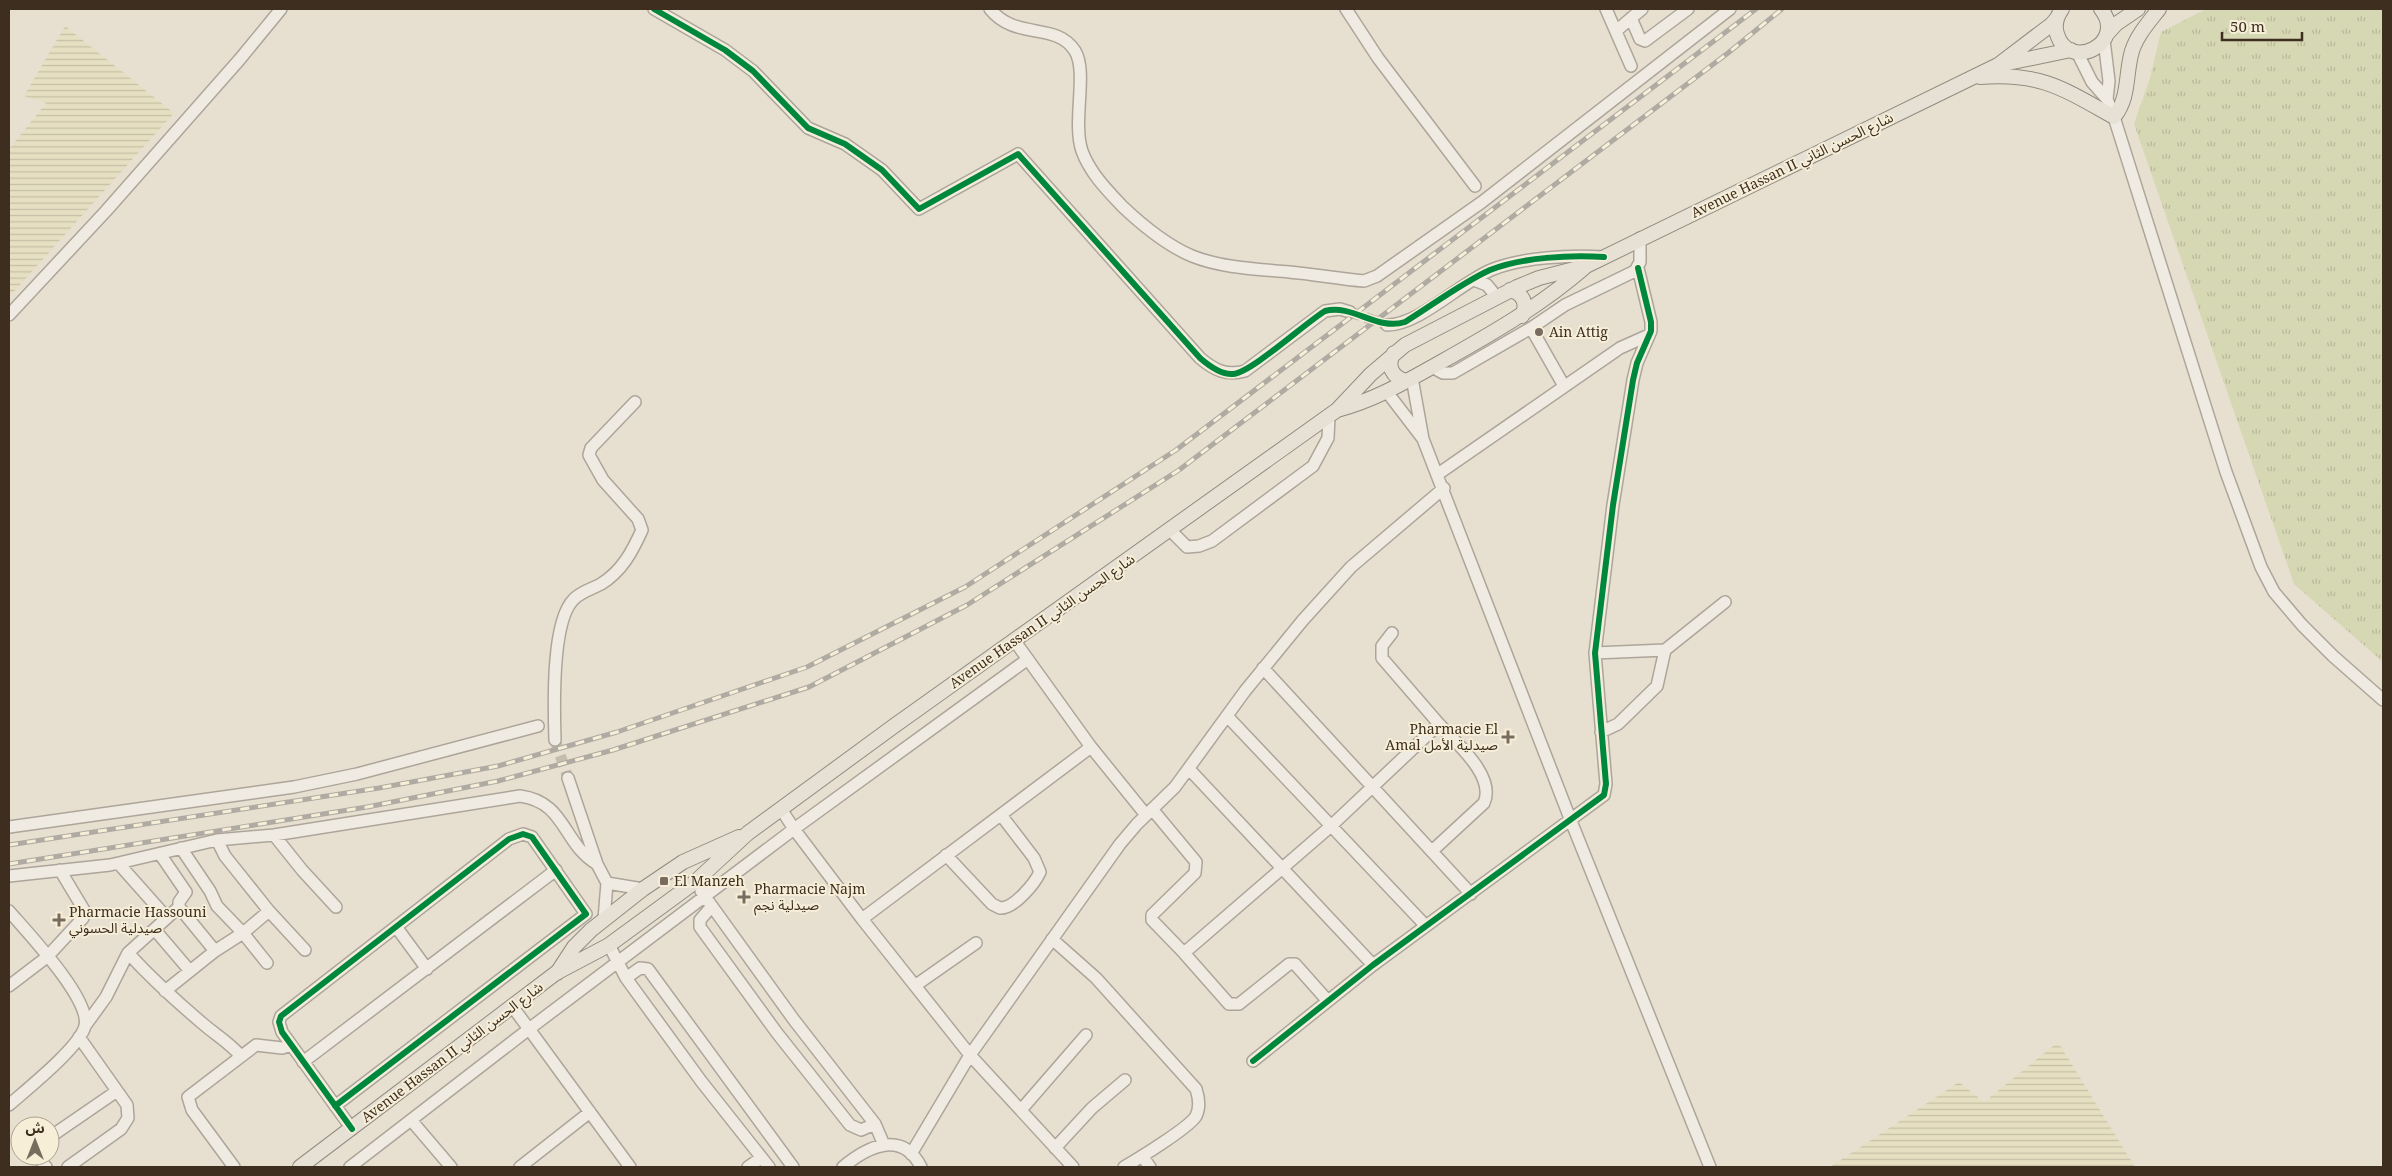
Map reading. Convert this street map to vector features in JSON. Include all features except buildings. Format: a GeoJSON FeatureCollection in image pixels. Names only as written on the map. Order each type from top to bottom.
{"type":"FeatureCollection","features":[{"type":"Feature","properties":{"kind":"main road"},"geometry":{"type":"LineString","coordinates":[[2101,9],[2108,22],[2105,37]]}},
{"type":"Feature","properties":{"kind":"main road"},"geometry":{"type":"LineString","coordinates":[[2105,37],[2116,24],[2138,9]]}},
{"type":"Feature","properties":{"kind":"main road"},"geometry":{"type":"LineString","coordinates":[[1972,77],[2003,75],[2041,80],[2063,88],[2114,117],[2124,100],[2130,59],[2136,41],[2159,9]]}},
{"type":"Feature","properties":{"kind":"main road"},"geometry":{"type":"LineString","coordinates":[[2060,14],[2058,37],[2074,51]]}},
{"type":"Feature","properties":{"kind":"main road","name":"Avenue Hassan II شارع الحسن الثاني"},"geometry":{"type":"LineString","coordinates":[[300,1167],[556,973],[609,946],[695,882],[748,833],[1014,640],[1333,413],[1394,353],[1496,296],[1539,278],[1586,266],[1998,65],[2047,28],[2060,14]]}},
{"type":"Feature","properties":{"kind":"main road","name":"Avenue Hassan II شارع الحسن الثاني"},"geometry":{"type":"LineString","coordinates":[[1998,65],[2074,51],[2089,52],[2105,37]]}},
{"type":"Feature","properties":{"kind":"main road","name":"Avenue Hassan II شارع الحسن الثاني"},"geometry":{"type":"LineString","coordinates":[[1333,413],[1387,392],[1522,316],[1558,290],[1586,266]]}},
{"type":"Feature","properties":{"kind":"main road"},"geometry":{"type":"LineString","coordinates":[[1510,290],[1519,293],[1524,301],[1525,308],[1522,316]]}},
{"type":"Feature","properties":{"kind":"main road"},"geometry":{"type":"LineString","coordinates":[[1394,353],[1390,364],[1392,372],[1398,378],[1409,379]]}},
{"type":"Feature","properties":{"kind":"main road","name":"Avenue Hassan II شارع الحسن الثاني"},"geometry":{"type":"LineString","coordinates":[[556,973],[574,947],[604,919],[644,889],[682,862],[748,833]]}},
{"type":"Feature","properties":{"kind":"main road"},"geometry":{"type":"LineString","coordinates":[[682,862],[692,871],[695,882]]}},
{"type":"Feature","properties":{"kind":"main road"},"geometry":{"type":"LineString","coordinates":[[604,919],[601,935],[609,946]]}},
{"type":"Feature","properties":{"kind":"street"},"geometry":{"type":"LineString","coordinates":[[9,315],[106,211],[240,59],[281,9]]}},
{"type":"Feature","properties":{"kind":"street"},"geometry":{"type":"LineString","coordinates":[[654,9],[726,50],[746,66],[808,128],[846,144],[882,170],[918,209],[1018,154],[1194,352],[1219,371],[1234,374],[1245,371],[1325,311],[1340,309],[1350,312]]}},
{"type":"Feature","properties":{"kind":"street"},"geometry":{"type":"LineString","coordinates":[[990,9],[1009,25],[1061,38],[1075,51],[1080,84],[1078,132],[1083,152],[1094,175],[1114,197],[1156,235],[1192,256],[1222,264],[1364,282],[1377,276],[1482,202],[1730,9]]}},
{"type":"Feature","properties":{"kind":"street"},"geometry":{"type":"LineString","coordinates":[[1346,9],[1378,58],[1475,186]]}},
{"type":"Feature","properties":{"kind":"street"},"geometry":{"type":"LineString","coordinates":[[1606,9],[1631,66]]}},
{"type":"Feature","properties":{"kind":"street"},"geometry":{"type":"LineString","coordinates":[[1616,31],[1628,15],[1642,9]]}},
{"type":"Feature","properties":{"kind":"street"},"geometry":{"type":"LineString","coordinates":[[1628,15],[1639,37],[1645,42],[1688,9]]}},
{"type":"Feature","properties":{"kind":"street"},"geometry":{"type":"LineString","coordinates":[[2105,37],[2109,81],[2107,100]]}},
{"type":"Feature","properties":{"kind":"street"},"geometry":{"type":"LineString","coordinates":[[2074,51],[2092,82],[2107,100],[2114,117],[2226,472],[2261,567],[2274,592],[2302,625],[2333,656],[2383,700]]}},
{"type":"Feature","properties":{"kind":"street"},"geometry":{"type":"LineString","coordinates":[[1253,1061],[1327,1000],[1425,925],[1471,894],[1604,795],[1606,784],[1595,653],[1613,505],[1633,380],[1639,358],[1649,335],[1650,316],[1638,268],[1640,238]]}},
{"type":"Feature","properties":{"kind":"street"},"geometry":{"type":"LineString","coordinates":[[1387,325],[1405,322],[1474,280],[1508,264],[1568,256],[1604,257]]}},
{"type":"Feature","properties":{"kind":"street"},"geometry":{"type":"LineString","coordinates":[[1432,366],[1444,373],[1453,373],[1531,328],[1565,305],[1638,268]]}},
{"type":"Feature","properties":{"kind":"street"},"geometry":{"type":"LineString","coordinates":[[1474,280],[1487,285],[1496,296]]}},
{"type":"Feature","properties":{"kind":"street"},"geometry":{"type":"LineString","coordinates":[[1531,328],[1564,386]]}},
{"type":"Feature","properties":{"kind":"street"},"geometry":{"type":"LineString","coordinates":[[1438,474],[1620,348],[1649,335]]}},
{"type":"Feature","properties":{"kind":"street"},"geometry":{"type":"LineString","coordinates":[[1409,379],[1423,439],[1444,488],[1571,821],[1710,1167]]}},
{"type":"Feature","properties":{"kind":"street"},"geometry":{"type":"LineString","coordinates":[[1387,392],[1423,439]]}},
{"type":"Feature","properties":{"kind":"street"},"geometry":{"type":"LineString","coordinates":[[555,740],[553,692],[563,616],[570,603],[578,595],[602,583],[618,570],[631,554],[642,530],[638,519],[603,480],[589,455],[591,448],[635,402]]}},
{"type":"Feature","properties":{"kind":"street"},"geometry":{"type":"LineString","coordinates":[[1170,530],[1187,547],[1199,546],[1212,541],[1313,466],[1328,438],[1333,413]]}},
{"type":"Feature","properties":{"kind":"street"},"geometry":{"type":"LineString","coordinates":[[911,1154],[970,1055],[1109,859],[1149,812],[1170,794],[1263,668],[1303,620],[1351,567],[1444,488]]}},
{"type":"Feature","properties":{"kind":"street"},"geometry":{"type":"LineString","coordinates":[[1595,653],[1665,650],[1725,602]]}},
{"type":"Feature","properties":{"kind":"street"},"geometry":{"type":"LineString","coordinates":[[1392,633],[1382,646],[1380,653],[1382,658],[1482,773],[1487,788],[1487,797],[1484,803],[1432,851]]}},
{"type":"Feature","properties":{"kind":"street"},"geometry":{"type":"LineString","coordinates":[[1014,640],[1091,748],[1196,862],[1195,873],[1152,915],[1152,920],[1229,1004],[1239,1004],[1290,964],[1295,964],[1327,1000]]}},
{"type":"Feature","properties":{"kind":"street"},"geometry":{"type":"LineString","coordinates":[[1601,732],[1618,724],[1657,686],[1665,650]]}},
{"type":"Feature","properties":{"kind":"street"},"geometry":{"type":"LineString","coordinates":[[350,1167],[616,962],[794,828],[1028,659]]}},
{"type":"Feature","properties":{"kind":"street"},"geometry":{"type":"LineString","coordinates":[[1263,668],[1374,786],[1471,894]]}},
{"type":"Feature","properties":{"kind":"street"},"geometry":{"type":"LineString","coordinates":[[1227,716],[1425,925]]}},
{"type":"Feature","properties":{"kind":"street"},"geometry":{"type":"LineString","coordinates":[[1184,953],[1331,826],[1439,724]]}},
{"type":"Feature","properties":{"kind":"street"},"geometry":{"type":"LineString","coordinates":[[9,827],[294,787],[356,774],[538,726]]}},
{"type":"Feature","properties":{"kind":"street"},"geometry":{"type":"LineString","coordinates":[[862,919],[1091,748]]}},
{"type":"Feature","properties":{"kind":"street"},"geometry":{"type":"LineString","coordinates":[[1189,770],[1284,868],[1373,965]]}},
{"type":"Feature","properties":{"kind":"street"},"geometry":{"type":"LineString","coordinates":[[568,778],[597,864],[608,883],[604,919]]}},
{"type":"Feature","properties":{"kind":"street"},"geometry":{"type":"LineString","coordinates":[[9,876],[118,864],[217,840],[274,835],[520,796],[532,797],[547,804],[577,847],[597,864]]}},
{"type":"Feature","properties":{"kind":"street"},"geometry":{"type":"LineString","coordinates":[[781,809],[862,919],[970,1055],[1073,1167]]}},
{"type":"Feature","properties":{"kind":"street"},"geometry":{"type":"LineString","coordinates":[[946,856],[992,904],[1000,908],[1011,905],[1036,879],[1040,872],[1034,858],[1001,815]]}},
{"type":"Feature","properties":{"kind":"street"},"geometry":{"type":"LineString","coordinates":[[335,1106],[586,914],[532,837],[523,834],[513,836],[397,928],[284,1012],[279,1022],[280,1027],[291,1045],[303,1062],[335,1106],[352,1129]]}},
{"type":"Feature","properties":{"kind":"street"},"geometry":{"type":"LineString","coordinates":[[274,835],[302,870],[336,907]]}},
{"type":"Feature","properties":{"kind":"street"},"geometry":{"type":"LineString","coordinates":[[217,840],[225,856],[269,911],[305,950]]}},
{"type":"Feature","properties":{"kind":"street"},"geometry":{"type":"LineString","coordinates":[[181,848],[210,891],[217,906],[243,933],[267,964]]}},
{"type":"Feature","properties":{"kind":"street"},"geometry":{"type":"LineString","coordinates":[[9,1104],[49,1070],[79,1037],[106,997],[128,953],[179,907],[186,892],[160,854]]}},
{"type":"Feature","properties":{"kind":"street"},"geometry":{"type":"LineString","coordinates":[[118,864],[167,918]]}},
{"type":"Feature","properties":{"kind":"street"},"geometry":{"type":"LineString","coordinates":[[9,986],[47,957],[79,923],[84,914],[60,870]]}},
{"type":"Feature","properties":{"kind":"street"},"geometry":{"type":"LineString","coordinates":[[303,1062],[556,870]]}},
{"type":"Feature","properties":{"kind":"street"},"geometry":{"type":"LineString","coordinates":[[695,882],[794,1020],[875,1124],[884,1145]]}},
{"type":"Feature","properties":{"kind":"street"},"geometry":{"type":"LineString","coordinates":[[608,883],[644,889]]}},
{"type":"Feature","properties":{"kind":"street"},"geometry":{"type":"LineString","coordinates":[[712,906],[701,918],[700,927],[777,1033],[850,1125],[861,1130],[875,1124]]}},
{"type":"Feature","properties":{"kind":"street"},"geometry":{"type":"LineString","coordinates":[[179,907],[215,951]]}},
{"type":"Feature","properties":{"kind":"street"},"geometry":{"type":"LineString","coordinates":[[9,911],[70,986],[83,1006],[85,1026]]}},
{"type":"Feature","properties":{"kind":"street"},"geometry":{"type":"LineString","coordinates":[[165,992],[215,951],[243,933],[269,911]]}},
{"type":"Feature","properties":{"kind":"street"},"geometry":{"type":"LineString","coordinates":[[397,928],[427,969]]}},
{"type":"Feature","properties":{"kind":"street"},"geometry":{"type":"LineString","coordinates":[[155,930],[190,971]]}},
{"type":"Feature","properties":{"kind":"street"},"geometry":{"type":"LineString","coordinates":[[1052,939],[1096,978],[1196,1089],[1199,1100],[1196,1117],[1124,1167]]}},
{"type":"Feature","properties":{"kind":"street"},"geometry":{"type":"LineString","coordinates":[[916,985],[976,943]]}},
{"type":"Feature","properties":{"kind":"street"},"geometry":{"type":"LineString","coordinates":[[609,946],[626,978],[701,1081],[769,1167]]}},
{"type":"Feature","properties":{"kind":"street"},"geometry":{"type":"LineString","coordinates":[[128,953],[165,992],[214,1034],[227,1040],[240,1055]]}},
{"type":"Feature","properties":{"kind":"street"},"geometry":{"type":"LineString","coordinates":[[626,978],[640,968],[648,969],[793,1167]]}},
{"type":"Feature","properties":{"kind":"street"},"geometry":{"type":"LineString","coordinates":[[512,1006],[630,1167]]}},
{"type":"Feature","properties":{"kind":"street"},"geometry":{"type":"LineString","coordinates":[[777,1033],[794,1020]]}},
{"type":"Feature","properties":{"kind":"street"},"geometry":{"type":"LineString","coordinates":[[1021,1110],[1086,1035]]}},
{"type":"Feature","properties":{"kind":"street"},"geometry":{"type":"LineString","coordinates":[[68,1167],[125,1125],[128,1110],[79,1037]]}},
{"type":"Feature","properties":{"kind":"street"},"geometry":{"type":"LineString","coordinates":[[234,1167],[187,1100],[190,1094],[240,1055],[256,1045],[282,1048],[291,1045]]}},
{"type":"Feature","properties":{"kind":"street"},"geometry":{"type":"LineString","coordinates":[[701,1081],[718,1067]]}},
{"type":"Feature","properties":{"kind":"street"},"geometry":{"type":"LineString","coordinates":[[1055,1148],[1092,1108],[1125,1080]]}},
{"type":"Feature","properties":{"kind":"street"},"geometry":{"type":"LineString","coordinates":[[60,1130],[117,1091]]}},
{"type":"Feature","properties":{"kind":"street"},"geometry":{"type":"LineString","coordinates":[[520,1167],[590,1112]]}},
{"type":"Feature","properties":{"kind":"street"},"geometry":{"type":"LineString","coordinates":[[411,1120],[451,1167]]}},
{"type":"Feature","properties":{"kind":"street"},"geometry":{"type":"LineString","coordinates":[[843,1167],[869,1148],[884,1145],[898,1146],[911,1154],[921,1167]]}},
{"type":"Feature","properties":{"kind":"street"},"geometry":{"type":"LineString","coordinates":[[1142,1156],[1150,1167]]}},
{"type":"Feature","properties":{"kind":"street"},"geometry":{"type":"LineString","coordinates":[[748,1167],[761,1158]]}},
{"type":"Feature","properties":{"kind":"shaded area"},"geometry":{"type":"Polygon","coordinates":[[[65,26],[174,113],[9,297],[9,149],[46,103],[24,96],[65,26]]]}},
{"type":"Feature","properties":{"kind":"shaded area"},"geometry":{"type":"Polygon","coordinates":[[[2058,1042],[2135,1167],[1830,1167],[1959,1082],[1984,1102],[2058,1042]]]}},
{"type":"Feature","properties":{"kind":"green space"},"geometry":{"type":"Polygon","coordinates":[[[2206,9],[2383,9],[2383,662],[2294,584],[2134,124],[2150,78],[2161,32],[2206,9]]]}},
{"type":"Feature","properties":{"kind":"tunnel"},"geometry":{"type":"LineString","coordinates":[[1350,312],[1387,325]]}},
{"type":"Feature","properties":{"kind":"tunnel"},"geometry":{"type":"LineString","coordinates":[[555,740],[568,778]]}},
{"type":"Feature","properties":{"kind":"railway"},"geometry":{"type":"LineString","coordinates":[[9,845],[379,788],[498,766],[617,732],[807,667],[965,587],[1176,450],[1756,9]]}},
{"type":"Feature","properties":{"kind":"railway"},"geometry":{"type":"LineString","coordinates":[[9,864],[367,807],[498,781],[613,750],[809,687],[967,605],[1179,470],[1728,53],[1782,9]]}},
{"type":"Feature","properties":{"kind":"cycle path"},"geometry":{"type":"LineString","coordinates":[[654,9],[725,50],[753,71],[808,128],[845,144],[882,170],[919,209],[1018,154],[1200,358],[1224,373],[1233,374],[1252,365],[1325,311],[1345,311],[1375,321],[1395,324],[1405,322],[1447,294],[1490,270],[1517,262],[1547,258],[1604,257]]}},
{"type":"Feature","properties":{"kind":"cycle path"},"geometry":{"type":"LineString","coordinates":[[1253,1061],[1373,965],[1604,795],[1606,784],[1595,653],[1613,505],[1633,380],[1637,363],[1651,331],[1651,322],[1638,268]]}},
{"type":"Feature","properties":{"kind":"cycle path"},"geometry":{"type":"LineString","coordinates":[[335,1106],[586,914],[532,837],[523,834],[509,839],[281,1016],[279,1022],[282,1032],[352,1129]]}},
{"type":"Feature","properties":{"kind":"place","name":"Ain Attig"},"geometry":{"type":"Point","coordinates":[1539,332]}},
{"type":"Feature","properties":{"kind":"place","name":"Pharmacie El Amal صيدلية الأمل"},"geometry":{"type":"Point","coordinates":[1508,737]}},
{"type":"Feature","properties":{"kind":"place","name":"El Manzeh"},"geometry":{"type":"Point","coordinates":[664,881]}},
{"type":"Feature","properties":{"kind":"place","name":"Pharmacie Najm صيدلية نجم"},"geometry":{"type":"Point","coordinates":[744,897]}},
{"type":"Feature","properties":{"kind":"place","name":"Pharmacie Hassouni صيدلية الحسوني"},"geometry":{"type":"Point","coordinates":[59,920]}}]}
